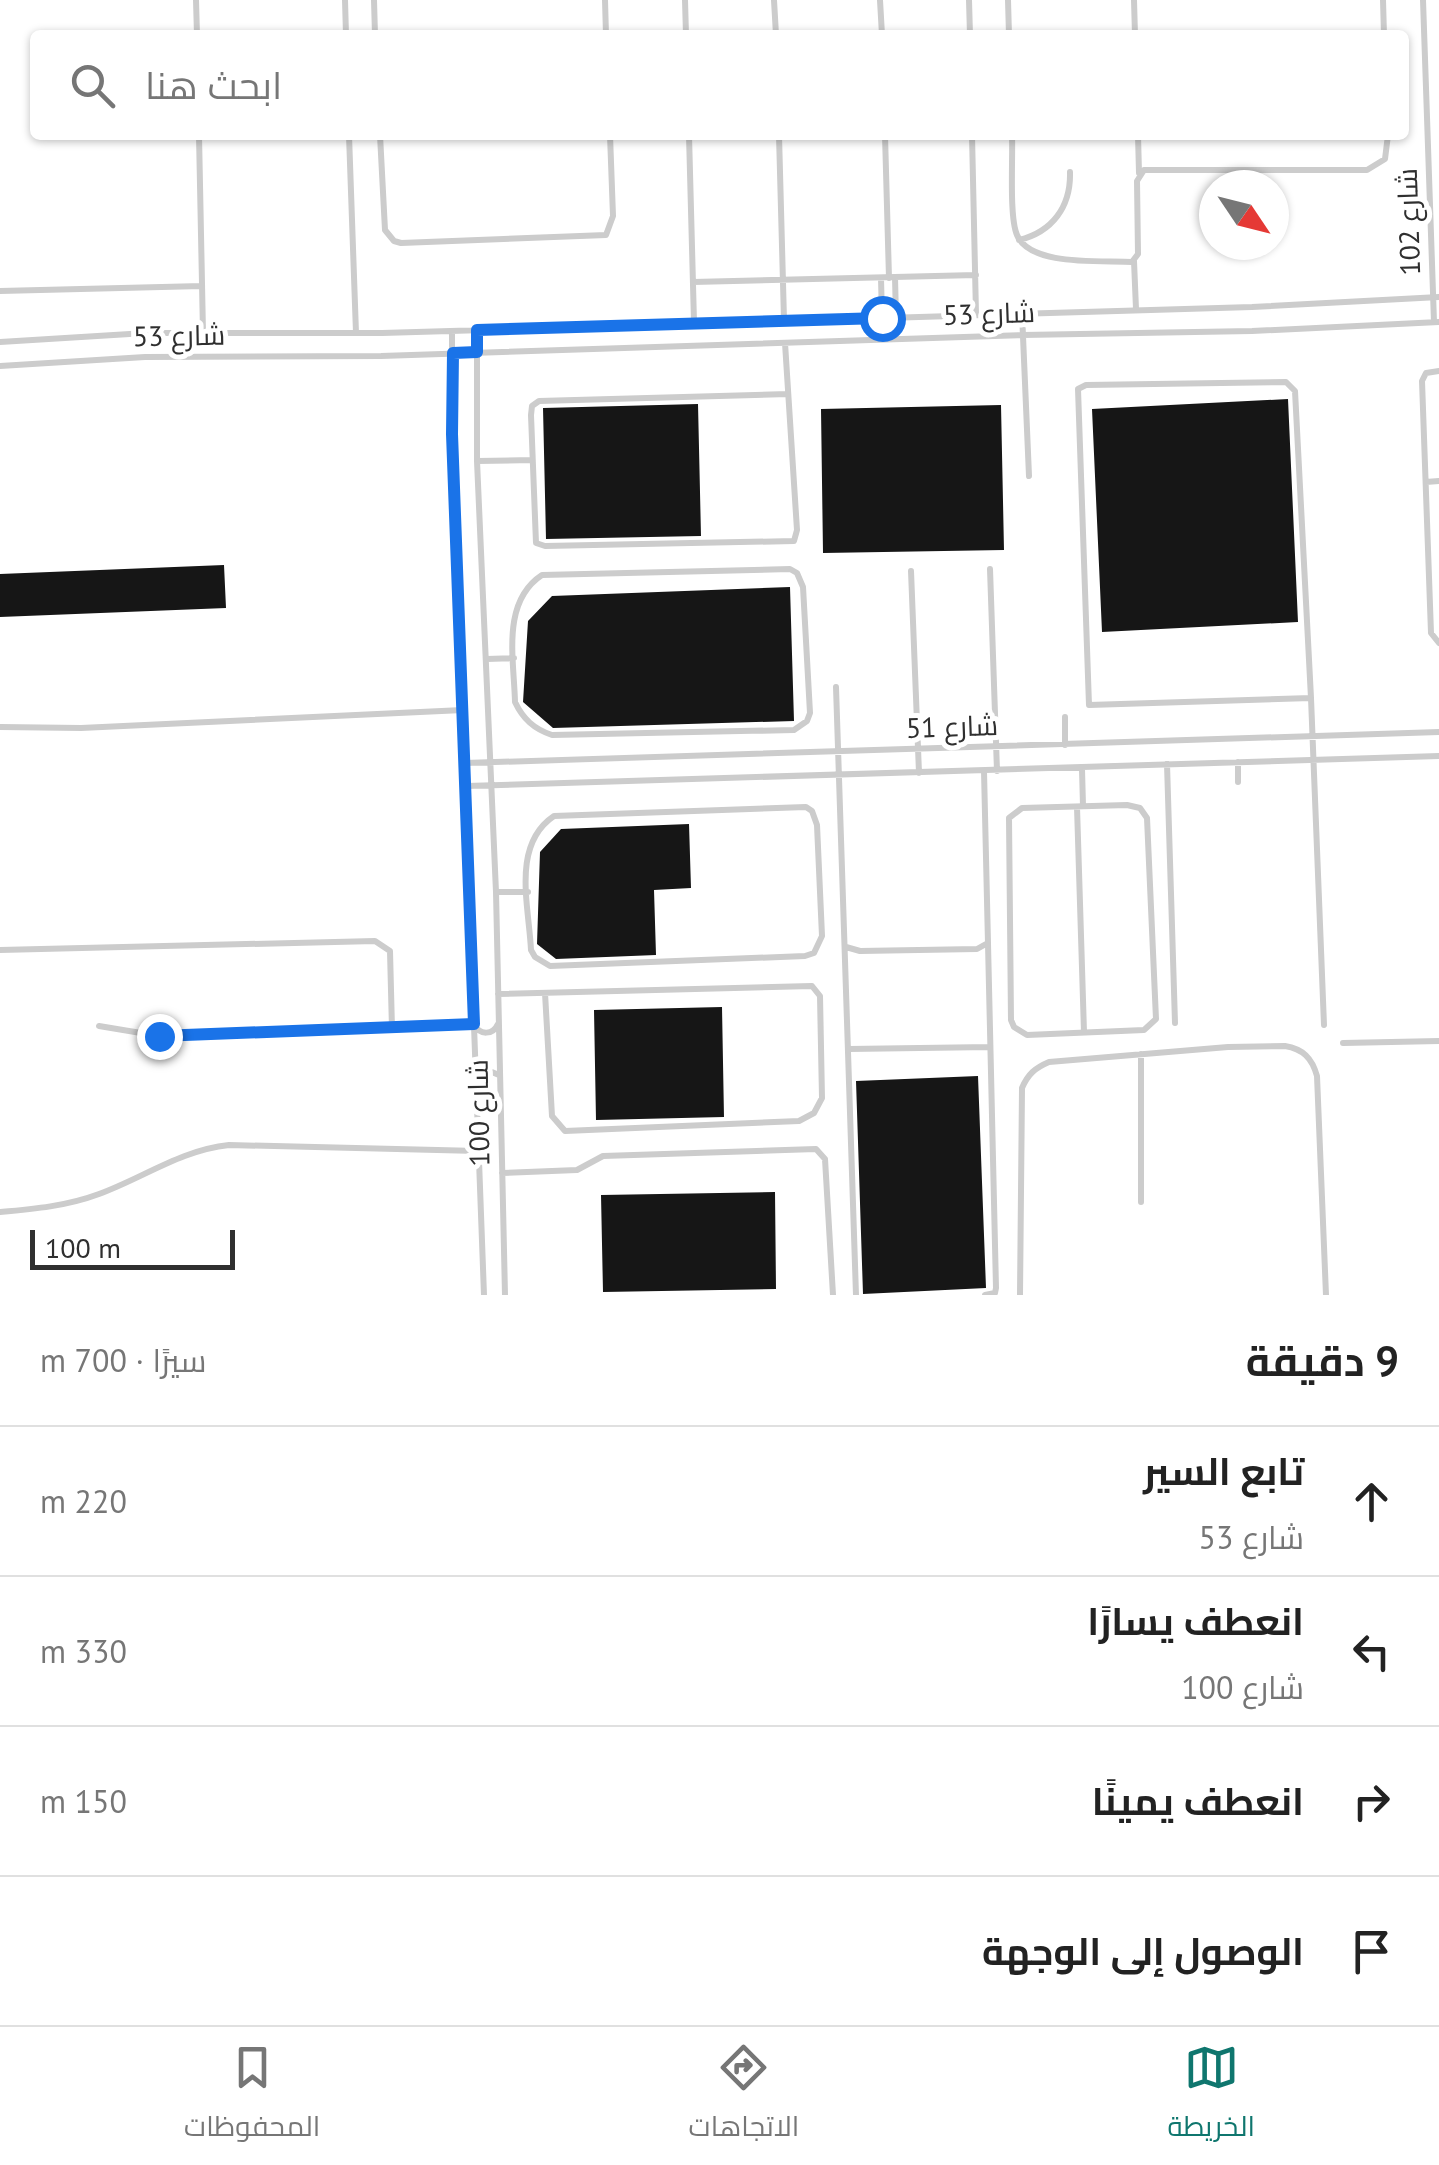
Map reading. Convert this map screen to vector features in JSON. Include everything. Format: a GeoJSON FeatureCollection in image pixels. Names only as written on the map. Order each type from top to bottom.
{"type":"FeatureCollection","features":[{"type":"Feature","properties":{"kind":"lane"},"geometry":{"type":"LineString","coordinates":[[196,0],[197,30]]}},
{"type":"Feature","properties":{"kind":"lane"},"geometry":{"type":"LineString","coordinates":[[345,0],[346,30]]}},
{"type":"Feature","properties":{"kind":"lane"},"geometry":{"type":"LineString","coordinates":[[374,0],[375,30]]}},
{"type":"Feature","properties":{"kind":"lane"},"geometry":{"type":"LineString","coordinates":[[605,0],[606,30]]}},
{"type":"Feature","properties":{"kind":"lane"},"geometry":{"type":"LineString","coordinates":[[685,0],[686,30]]}},
{"type":"Feature","properties":{"kind":"lane"},"geometry":{"type":"LineString","coordinates":[[774,0],[776,30]]}},
{"type":"Feature","properties":{"kind":"lane"},"geometry":{"type":"LineString","coordinates":[[880,0],[882,30]]}},
{"type":"Feature","properties":{"kind":"lane"},"geometry":{"type":"LineString","coordinates":[[969,0],[970,30]]}},
{"type":"Feature","properties":{"kind":"lane"},"geometry":{"type":"LineString","coordinates":[[1008,0],[1009,30]]}},
{"type":"Feature","properties":{"kind":"lane"},"geometry":{"type":"LineString","coordinates":[[1134,0],[1135,30]]}},
{"type":"Feature","properties":{"kind":"lane"},"geometry":{"type":"LineString","coordinates":[[1383,0],[1384,30]]}},
{"type":"Feature","properties":{"kind":"lane","name":"شارع 102"},"geometry":{"type":"LineString","coordinates":[[1423,0],[1436,322]]}},
{"type":"Feature","properties":{"kind":"lane"},"geometry":{"type":"LineString","coordinates":[[199,140],[203,333]]}},
{"type":"Feature","properties":{"kind":"lane"},"geometry":{"type":"LineString","coordinates":[[350,140],[356,333]]}},
{"type":"Feature","properties":{"kind":"lane"},"geometry":{"type":"LineString","coordinates":[[380,140],[385,230],[400,243],[606,235],[614,216],[610,140]]}},
{"type":"Feature","properties":{"kind":"lane"},"geometry":{"type":"LineString","coordinates":[[689,140],[694,322]]}},
{"type":"Feature","properties":{"kind":"lane"},"geometry":{"type":"LineString","coordinates":[[779,140],[784,320]]}},
{"type":"Feature","properties":{"kind":"lane"},"geometry":{"type":"LineString","coordinates":[[882,318],[888,278],[885,140]]}},
{"type":"Feature","properties":{"kind":"lane"},"geometry":{"type":"LineString","coordinates":[[972,140],[976,314]]}},
{"type":"Feature","properties":{"kind":"lane"},"geometry":{"type":"LineString","coordinates":[[1012,140],[1015,232],[1019,240],[1040,256],[1134,261]]}},
{"type":"Feature","properties":{"kind":"lane"},"geometry":{"type":"LineString","coordinates":[[1136,310],[1138,140]]}},
{"type":"Feature","properties":{"kind":"lane"},"geometry":{"type":"LineString","coordinates":[[1138,174],[1151,169],[1368,170],[1384,158],[1387,140]]}},
{"type":"Feature","properties":{"kind":"lane"},"geometry":{"type":"LineString","coordinates":[[1019,240],[1038,234],[1061,212],[1069,193],[1070,172]]}},
{"type":"Feature","properties":{"kind":"lane"},"geometry":{"type":"LineString","coordinates":[[693,282],[976,275]]}},
{"type":"Feature","properties":{"kind":"lane"},"geometry":{"type":"LineString","coordinates":[[888,278],[896,318]]}},
{"type":"Feature","properties":{"kind":"lane"},"geometry":{"type":"LineString","coordinates":[[0,291],[202,286]]}},
{"type":"Feature","properties":{"kind":"lane","name":"شارع 53"},"geometry":{"type":"LineString","coordinates":[[0,342],[146,333],[477,330],[1436,298]]}},
{"type":"Feature","properties":{"kind":"lane"},"geometry":{"type":"LineString","coordinates":[[1022,313],[1029,476]]}},
{"type":"Feature","properties":{"kind":"lane","name":"شارع 53"},"geometry":{"type":"LineString","coordinates":[[0,366],[145,357],[453,353],[1022,334],[1252,331],[1436,322]]}},
{"type":"Feature","properties":{"kind":"lane","name":"شارع 100"},"geometry":{"type":"LineString","coordinates":[[452,330],[452,434],[484,1295]]}},
{"type":"Feature","properties":{"kind":"lane","name":"شارع 100"},"geometry":{"type":"LineString","coordinates":[[477,330],[477,461],[496,892],[506,1295]]}},
{"type":"Feature","properties":{"kind":"lane"},"geometry":{"type":"LineString","coordinates":[[785,343],[797,530],[796,539],[791,543],[536,543],[531,410],[538,400],[788,394]]}},
{"type":"Feature","properties":{"kind":"lane"},"geometry":{"type":"LineString","coordinates":[[1439,372],[1426,373],[1422,381],[1430,633],[1439,643]]}},
{"type":"Feature","properties":{"kind":"lane"},"geometry":{"type":"LineString","coordinates":[[1312,698],[1088,704],[1076,399],[1080,387],[1282,382],[1292,384],[1295,390],[1312,698],[1314,736],[1324,1025]]}},
{"type":"Feature","properties":{"kind":"lane"},"geometry":{"type":"LineString","coordinates":[[477,461],[532,460]]}},
{"type":"Feature","properties":{"kind":"lane"},"geometry":{"type":"LineString","coordinates":[[1426,482],[1439,481]]}},
{"type":"Feature","properties":{"kind":"lane"},"geometry":{"type":"LineString","coordinates":[[790,568],[803,587],[810,714],[802,727],[794,730],[552,735],[534,726],[515,702],[514,658],[515,608],[525,589],[542,575],[790,568]]}},
{"type":"Feature","properties":{"kind":"lane"},"geometry":{"type":"LineString","coordinates":[[990,569],[996,771]]}},
{"type":"Feature","properties":{"kind":"lane"},"geometry":{"type":"LineString","coordinates":[[911,571],[919,773]]}},
{"type":"Feature","properties":{"kind":"lane"},"geometry":{"type":"LineString","coordinates":[[487,659],[514,658]]}},
{"type":"Feature","properties":{"kind":"lane"},"geometry":{"type":"LineString","coordinates":[[836,687],[856,1295]]}},
{"type":"Feature","properties":{"kind":"lane"},"geometry":{"type":"LineString","coordinates":[[0,728],[81,728],[463,710]]}},
{"type":"Feature","properties":{"kind":"lane"},"geometry":{"type":"LineString","coordinates":[[1065,717],[1065,744]]}},
{"type":"Feature","properties":{"kind":"lane","name":"شارع 51"},"geometry":{"type":"LineString","coordinates":[[465,763],[1439,732]]}},
{"type":"Feature","properties":{"kind":"lane","name":"شارع 51"},"geometry":{"type":"LineString","coordinates":[[466,786],[1439,756]]}},
{"type":"Feature","properties":{"kind":"lane"},"geometry":{"type":"LineString","coordinates":[[1238,762],[1238,782]]}},
{"type":"Feature","properties":{"kind":"lane"},"geometry":{"type":"LineString","coordinates":[[1167,764],[1175,1023]]}},
{"type":"Feature","properties":{"kind":"lane"},"geometry":{"type":"LineString","coordinates":[[1082,769],[1084,1032]]}},
{"type":"Feature","properties":{"kind":"lane"},"geometry":{"type":"LineString","coordinates":[[984,771],[996,1288],[985,1295]]}},
{"type":"Feature","properties":{"kind":"lane"},"geometry":{"type":"LineString","coordinates":[[1080,806],[1134,806],[1147,818],[1156,1013],[1153,1024],[1144,1030],[1027,1034],[1014,1027],[1010,1012],[1009,818],[1022,808],[1080,806]]}},
{"type":"Feature","properties":{"kind":"lane"},"geometry":{"type":"LineString","coordinates":[[806,807],[816,817],[822,936],[814,952],[806,956],[550,966],[531,950],[528,892],[528,850],[538,830],[554,816],[806,807]]}},
{"type":"Feature","properties":{"kind":"lane"},"geometry":{"type":"LineString","coordinates":[[496,892],[528,892]]}},
{"type":"Feature","properties":{"kind":"lane"},"geometry":{"type":"LineString","coordinates":[[0,950],[381,942],[392,958],[392,1028]]}},
{"type":"Feature","properties":{"kind":"lane"},"geometry":{"type":"LineString","coordinates":[[844,946],[860,950],[977,949],[987,942]]}},
{"type":"Feature","properties":{"kind":"lane"},"geometry":{"type":"LineString","coordinates":[[498,994],[812,986],[820,996],[822,1098],[814,1113],[798,1122],[565,1131],[552,1116],[545,993]]}},
{"type":"Feature","properties":{"kind":"lane"},"geometry":{"type":"LineString","coordinates":[[99,1026],[159,1036],[474,1024],[486,1033],[499,1023]]}},
{"type":"Feature","properties":{"kind":"lane"},"geometry":{"type":"LineString","coordinates":[[1343,1043],[1439,1042]]}},
{"type":"Feature","properties":{"kind":"lane"},"geometry":{"type":"LineString","coordinates":[[1020,1295],[1022,1088],[1027,1076],[1049,1062],[1284,1046],[1296,1048],[1314,1064],[1317,1076],[1326,1295]]}},
{"type":"Feature","properties":{"kind":"lane"},"geometry":{"type":"LineString","coordinates":[[849,1048],[990,1048]]}},
{"type":"Feature","properties":{"kind":"lane"},"geometry":{"type":"LineString","coordinates":[[1141,1054],[1141,1202]]}},
{"type":"Feature","properties":{"kind":"lane"},"geometry":{"type":"LineString","coordinates":[[475,1077],[487,1070],[500,1076]]}},
{"type":"Feature","properties":{"kind":"lane"},"geometry":{"type":"LineString","coordinates":[[0,1212],[58,1205],[99,1194],[206,1147],[229,1144],[478,1151]]}},
{"type":"Feature","properties":{"kind":"lane"},"geometry":{"type":"LineString","coordinates":[[502,1173],[577,1170],[603,1156],[816,1150],[825,1158],[833,1295]]}},
{"type":"Feature","properties":{"kind":"building"},"geometry":{"type":"Polygon","coordinates":[[[1288,399],[1298,622],[1102,632],[1092,409],[1288,399]]]}},
{"type":"Feature","properties":{"kind":"building"},"geometry":{"type":"Polygon","coordinates":[[[698,404],[701,536],[546,539],[543,408],[698,404]]]}},
{"type":"Feature","properties":{"kind":"building"},"geometry":{"type":"Polygon","coordinates":[[[1001,405],[1004,550],[823,553],[821,409],[1001,405]]]}},
{"type":"Feature","properties":{"kind":"building"},"geometry":{"type":"Polygon","coordinates":[[[224,565],[226,608],[0,617],[0,574],[224,565]]]}},
{"type":"Feature","properties":{"kind":"building"},"geometry":{"type":"Polygon","coordinates":[[[790,587],[794,721],[553,728],[523,702],[528,621],[552,596],[790,587]]]}},
{"type":"Feature","properties":{"kind":"building"},"geometry":{"type":"Polygon","coordinates":[[[689,824],[691,888],[654,890],[656,955],[556,959],[537,944],[540,852],[561,829],[689,824]]]}},
{"type":"Feature","properties":{"kind":"building"},"geometry":{"type":"Polygon","coordinates":[[[722,1007],[724,1117],[596,1120],[594,1010],[722,1007]]]}},
{"type":"Feature","properties":{"kind":"building"},"geometry":{"type":"Polygon","coordinates":[[[978,1076],[986,1288],[863,1294],[856,1081],[978,1076]]]}},
{"type":"Feature","properties":{"kind":"building"},"geometry":{"type":"Polygon","coordinates":[[[775,1192],[776,1289],[603,1292],[601,1195],[775,1192]]]}},
{"type":"Feature","properties":{"kind":"route"},"geometry":{"type":"LineString","coordinates":[[159,1036],[474,1024],[452,434],[453,353],[477,352],[477,330],[882,318]]}}]}
